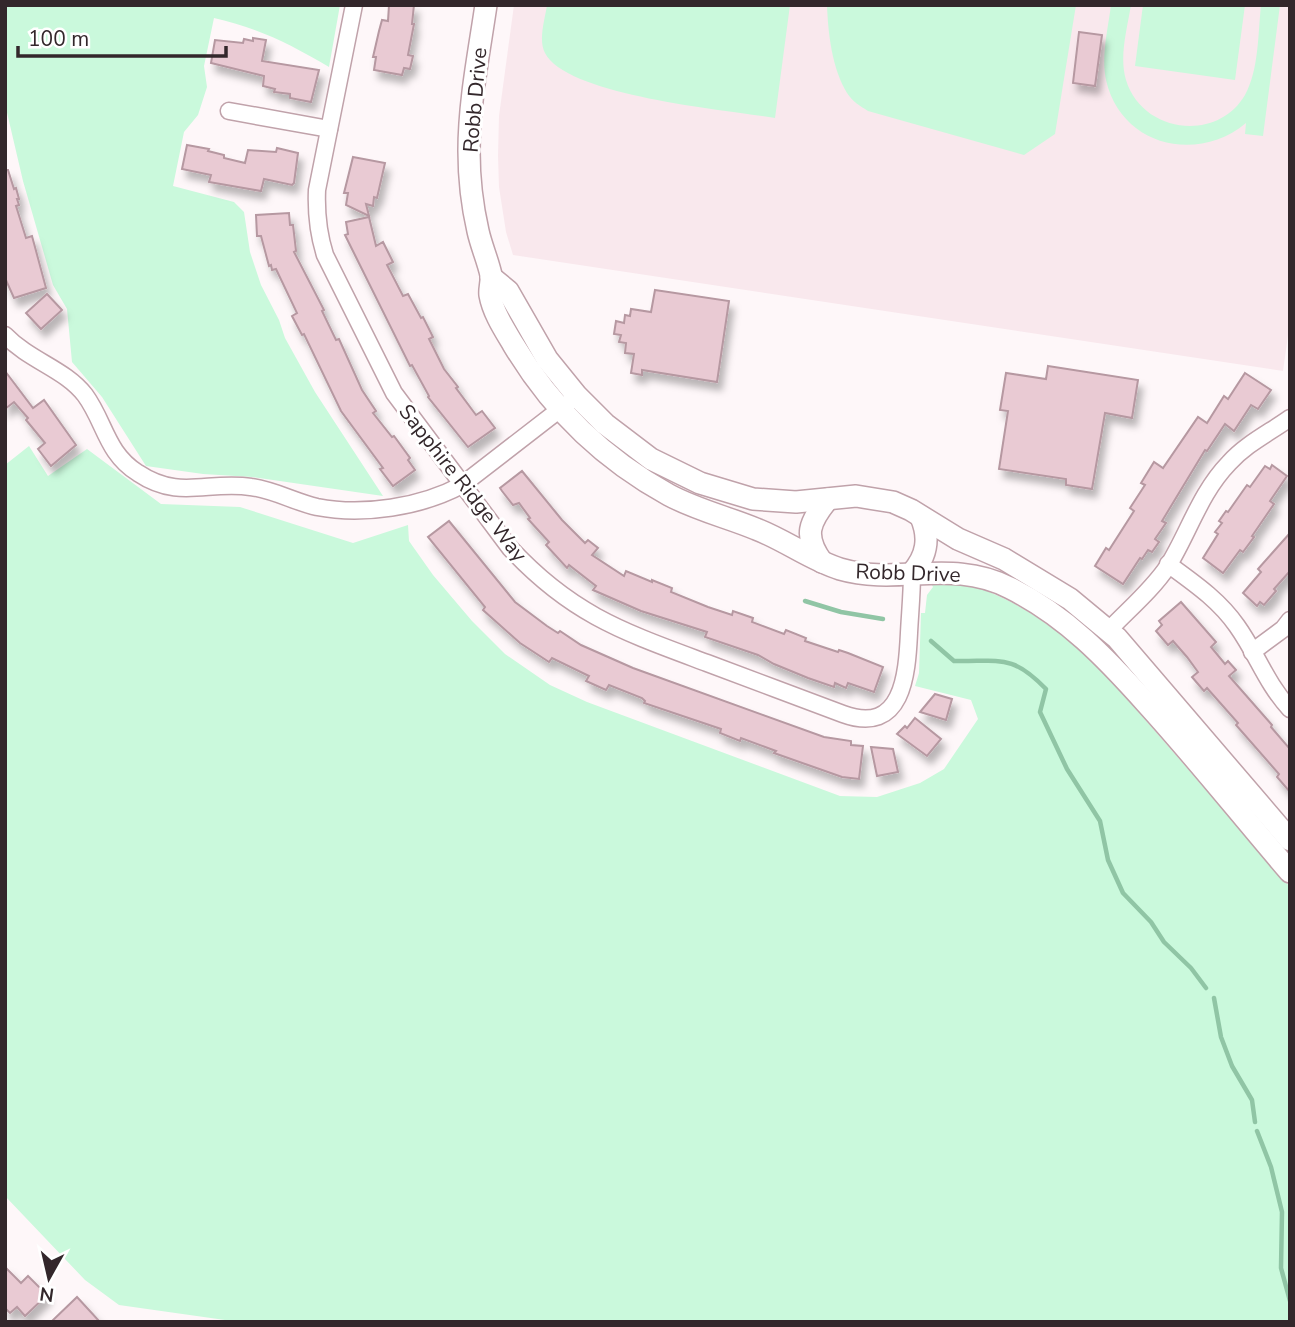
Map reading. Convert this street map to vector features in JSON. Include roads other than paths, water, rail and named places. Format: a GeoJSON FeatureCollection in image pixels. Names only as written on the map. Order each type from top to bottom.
{"type":"FeatureCollection","features":[{"type":"Feature","properties":{"kind":"street","name":"Sapphire Ridge Way"},"geometry":{"type":"LineString","coordinates":[[354,5],[317,190],[316,212],[325,255],[394,393],[461,485],[531,571],[580,609],[607,625],[862,719],[878,716],[889,710],[900,692],[907,667],[912,573]]}},
{"type":"Feature","properties":{"kind":"street","name":"Robb Drive"},"geometry":{"type":"LineString","coordinates":[[486,5],[470,115],[469,153],[474,211],[491,277],[508,291],[569,403],[578,429],[620,464],[668,494],[707,512],[770,535],[822,562],[865,574],[958,573],[986,578],[1027,597],[1065,622],[1113,666],[1177,737],[1284,839]]}},
{"type":"Feature","properties":{"kind":"street"},"geometry":{"type":"LineString","coordinates":[[229,111],[329,129]]}},
{"type":"Feature","properties":{"kind":"street"},"geometry":{"type":"LineString","coordinates":[[5,335],[18,348],[74,384],[85,396],[110,445],[136,472],[166,486],[182,489],[251,486],[315,506],[346,510],[409,505],[429,500],[461,485],[569,403]]}},
{"type":"Feature","properties":{"kind":"street","name":"Robb Drive"},"geometry":{"type":"LineString","coordinates":[[569,403],[651,459],[700,483],[753,499],[796,502],[856,496],[876,498],[902,506],[958,539],[1004,559],[1037,578],[1110,630],[1144,667],[1284,839],[1290,872]]}},
{"type":"Feature","properties":{"kind":"street"},"geometry":{"type":"LineString","coordinates":[[1110,630],[1156,582],[1198,505],[1229,462],[1248,445],[1290,418]]}},
{"type":"Feature","properties":{"kind":"street"},"geometry":{"type":"LineString","coordinates":[[822,562],[810,541],[810,530],[812,521],[828,499]]}},
{"type":"Feature","properties":{"kind":"street"},"geometry":{"type":"LineString","coordinates":[[912,573],[921,561],[926,546],[921,517]]}},
{"type":"Feature","properties":{"kind":"street"},"geometry":{"type":"LineString","coordinates":[[1168,564],[1210,595],[1226,611],[1239,629],[1264,676],[1290,709]]}},
{"type":"Feature","properties":{"kind":"street"},"geometry":{"type":"LineString","coordinates":[[1252,652],[1283,629],[1290,620]]}},
{"type":"Feature","properties":{"kind":"waterway"},"geometry":{"type":"LineString","coordinates":[[805,601],[841,612],[883,619]]}},
{"type":"Feature","properties":{"kind":"waterway"},"geometry":{"type":"LineString","coordinates":[[931,641],[954,661],[994,661],[1014,665],[1046,689],[1040,712],[1067,769],[1100,821],[1108,860],[1123,893],[1206,988]]}},
{"type":"Feature","properties":{"kind":"waterway"},"geometry":{"type":"LineString","coordinates":[[1214,998],[1221,1037],[1232,1066],[1252,1100],[1255,1122]]}},
{"type":"Feature","properties":{"kind":"waterway"},"geometry":{"type":"LineString","coordinates":[[1257,1131],[1271,1167],[1282,1212],[1281,1268],[1290,1301]]}}]}
